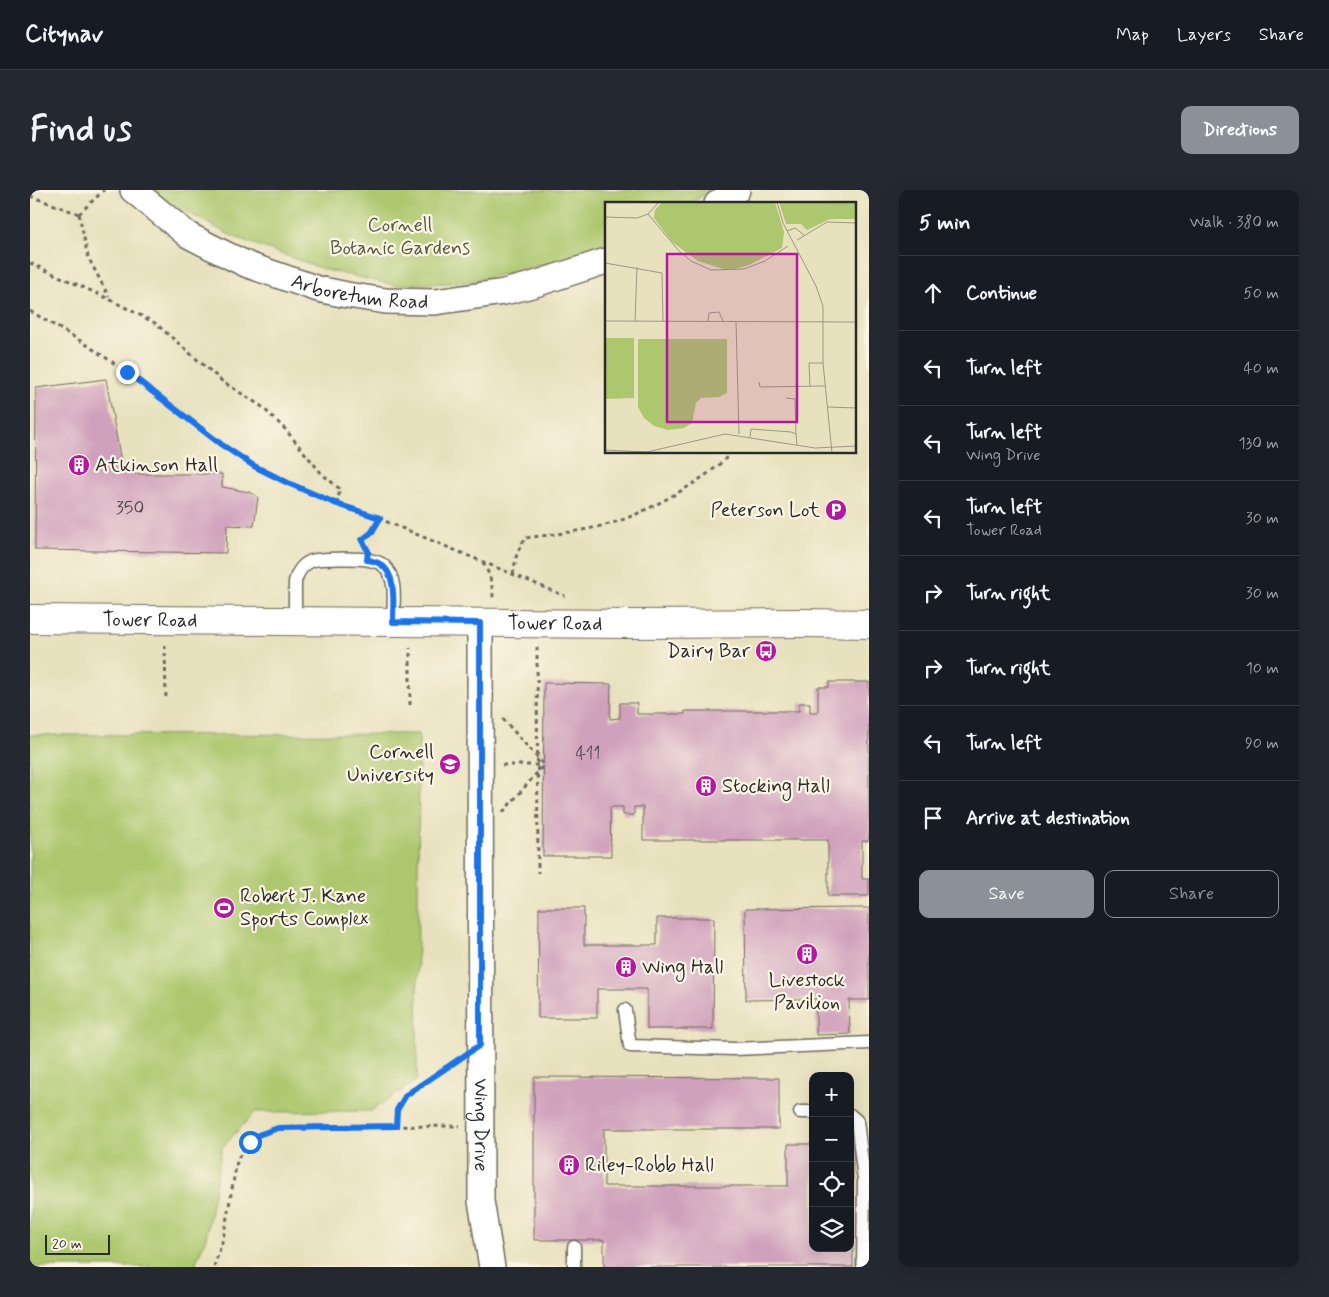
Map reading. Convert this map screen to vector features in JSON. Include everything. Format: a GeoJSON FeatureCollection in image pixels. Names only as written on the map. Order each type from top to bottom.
{"type":"FeatureCollection","features":[{"type":"Feature","properties":{"kind":"street","name":"Arboretum Road"},"geometry":{"type":"LineString","coordinates":[[133,190],[188,235],[227,255],[248,265],[318,289],[357,297],[386,301],[435,302],[532,286],[605,261]]}},
{"type":"Feature","properties":{"kind":"street"},"geometry":{"type":"LineString","coordinates":[[720,202],[737,190]]}},
{"type":"Feature","properties":{"kind":"street","name":"Tower Road"},"geometry":{"type":"LineString","coordinates":[[30,618],[393,622],[486,612],[621,624],[869,624]]}},
{"type":"Feature","properties":{"kind":"street","name":"Wing Drive"},"geometry":{"type":"LineString","coordinates":[[486,612],[480,1045],[481,1201],[492,1267]]}},
{"type":"Feature","properties":{"kind":"lane"},"geometry":{"type":"LineString","coordinates":[[295,621],[295,582],[300,570],[305,565],[317,560],[367,560],[378,562],[392,579],[393,622]]}},
{"type":"Feature","properties":{"kind":"lane"},"geometry":{"type":"LineString","coordinates":[[625,1010],[630,1046],[734,1049],[869,1042]]}},
{"type":"Feature","properties":{"kind":"lane"},"geometry":{"type":"LineString","coordinates":[[853,1117],[858,1121],[864,1180],[863,1267]]}},
{"type":"Feature","properties":{"kind":"lane"},"geometry":{"type":"LineString","coordinates":[[574,1247],[574,1267]]}},
{"type":"Feature","properties":{"kind":"path"},"geometry":{"type":"LineString","coordinates":[[79,214],[104,190]]}},
{"type":"Feature","properties":{"kind":"path"},"geometry":{"type":"LineString","coordinates":[[30,196],[79,214]]}},
{"type":"Feature","properties":{"kind":"path"},"geometry":{"type":"LineString","coordinates":[[79,214],[88,257],[109,299]]}},
{"type":"Feature","properties":{"kind":"path"},"geometry":{"type":"LineString","coordinates":[[30,263],[109,299],[155,323],[222,381],[261,406],[286,429],[322,474],[340,489],[337,504]]}},
{"type":"Feature","properties":{"kind":"path"},"geometry":{"type":"LineString","coordinates":[[30,311],[84,343],[127,372],[222,445],[254,466],[337,504],[380,518],[565,596]]}},
{"type":"Feature","properties":{"kind":"path"},"geometry":{"type":"LineString","coordinates":[[513,574],[517,553],[524,538],[592,528],[626,518],[664,500],[699,480],[730,454]]}},
{"type":"Feature","properties":{"kind":"path"},"geometry":{"type":"LineString","coordinates":[[367,560],[368,551],[362,540],[372,532],[380,518]]}},
{"type":"Feature","properties":{"kind":"path"},"geometry":{"type":"LineString","coordinates":[[482,562],[490,580],[486,612]]}},
{"type":"Feature","properties":{"kind":"path"},"geometry":{"type":"LineString","coordinates":[[537,644],[538,873]]}},
{"type":"Feature","properties":{"kind":"path"},"geometry":{"type":"LineString","coordinates":[[165,645],[166,700]]}},
{"type":"Feature","properties":{"kind":"path"},"geometry":{"type":"LineString","coordinates":[[410,648],[410,705]]}},
{"type":"Feature","properties":{"kind":"path"},"geometry":{"type":"LineString","coordinates":[[501,716],[544,765]]}},
{"type":"Feature","properties":{"kind":"path"},"geometry":{"type":"LineString","coordinates":[[494,765],[544,765]]}},
{"type":"Feature","properties":{"kind":"path"},"geometry":{"type":"LineString","coordinates":[[501,814],[544,765]]}},
{"type":"Feature","properties":{"kind":"path"},"geometry":{"type":"LineString","coordinates":[[396,1126],[397,1110],[406,1095],[480,1045]]}},
{"type":"Feature","properties":{"kind":"path"},"geometry":{"type":"LineString","coordinates":[[214,1267],[223,1239],[237,1161],[242,1150],[258,1135],[278,1128],[481,1126]]}},
{"type":"Feature","properties":{"kind":"green space","name":"Cornell Botanic Gardens"},"geometry":{"type":"Polygon","coordinates":[[[152,190],[711,190],[693,202],[605,202],[605,244],[563,260],[469,282],[394,285],[326,270],[232,236],[160,198],[152,190]]]}},
{"type":"Feature","properties":{"kind":"green space","name":"Robert J. Kane Sports Complex"},"geometry":{"type":"Polygon","coordinates":[[[419,734],[417,1080],[371,1111],[255,1112],[222,1148],[206,1238],[194,1267],[30,1267],[30,735],[419,734]]]}},
{"type":"Feature","properties":{"kind":"building","name":"Atkinson Hall"},"geometry":{"type":"Polygon","coordinates":[[[106,379],[121,462],[128,472],[136,474],[222,474],[222,487],[249,492],[258,497],[254,526],[227,525],[226,553],[35,550],[36,388],[106,379]]]}},
{"type":"Feature","properties":{"kind":"building","name":"Stocking Hall"},"geometry":{"type":"Polygon","coordinates":[[[829,682],[869,682],[869,833],[868,841],[862,841],[862,879],[869,879],[869,896],[828,896],[828,840],[643,840],[643,807],[634,807],[634,815],[623,815],[623,807],[610,807],[611,856],[543,856],[544,683],[611,684],[610,719],[620,718],[620,703],[637,703],[637,714],[685,714],[685,711],[799,711],[799,703],[810,703],[810,712],[818,712],[818,687],[829,687],[829,682]]]}},
{"type":"Feature","properties":{"kind":"building","name":"Wing Hall"},"geometry":{"type":"Polygon","coordinates":[[[539,908],[584,908],[584,945],[657,945],[657,918],[714,918],[713,1029],[647,1029],[647,989],[597,989],[597,1018],[538,1018],[539,908]]]}},
{"type":"Feature","properties":{"kind":"building","name":"Livestock Pavilion"},"geometry":{"type":"Polygon","coordinates":[[[869,908],[869,1000],[849,1000],[850,1034],[816,1035],[816,999],[746,1000],[745,909],[869,908]]]}},
{"type":"Feature","properties":{"kind":"building","name":"Riley-Robb Hall"},"geometry":{"type":"Polygon","coordinates":[[[534,1077],[779,1078],[779,1129],[604,1129],[604,1186],[788,1186],[788,1144],[809,1144],[809,1252],[853,1252],[853,1267],[604,1267],[604,1240],[534,1240],[534,1077]]]}},
{"type":"Feature","properties":{"kind":"place","name":"Atkinson Hall"},"geometry":{"type":"Point","coordinates":[79,465]}},
{"type":"Feature","properties":{"kind":"place","name":"Peterson Lot"},"geometry":{"type":"Point","coordinates":[836,510]}},
{"type":"Feature","properties":{"kind":"place","name":"Dairy Bar"},"geometry":{"type":"Point","coordinates":[766,651]}},
{"type":"Feature","properties":{"kind":"place","name":"Cornell University"},"geometry":{"type":"Point","coordinates":[450,764]}},
{"type":"Feature","properties":{"kind":"place","name":"Stocking Hall"},"geometry":{"type":"Point","coordinates":[706,786]}},
{"type":"Feature","properties":{"kind":"place","name":"Robert J. Kane Sports Complex"},"geometry":{"type":"Point","coordinates":[224,908]}},
{"type":"Feature","properties":{"kind":"place","name":"Livestock Pavilion"},"geometry":{"type":"Point","coordinates":[807,954]}},
{"type":"Feature","properties":{"kind":"place","name":"Wing Hall"},"geometry":{"type":"Point","coordinates":[626,967]}},
{"type":"Feature","properties":{"kind":"place","name":"Riley-Robb Hall"},"geometry":{"type":"Point","coordinates":[569,1165]}},
{"type":"Feature","properties":{"kind":"route"},"geometry":{"type":"LineString","coordinates":[[127,372],[222,445],[254,466],[337,504],[380,518],[372,532],[362,540],[368,551],[367,560],[378,562],[392,579],[393,622],[480,623],[480,1045],[406,1095],[397,1110],[396,1126],[278,1128],[258,1135],[250,1142]]}}]}
